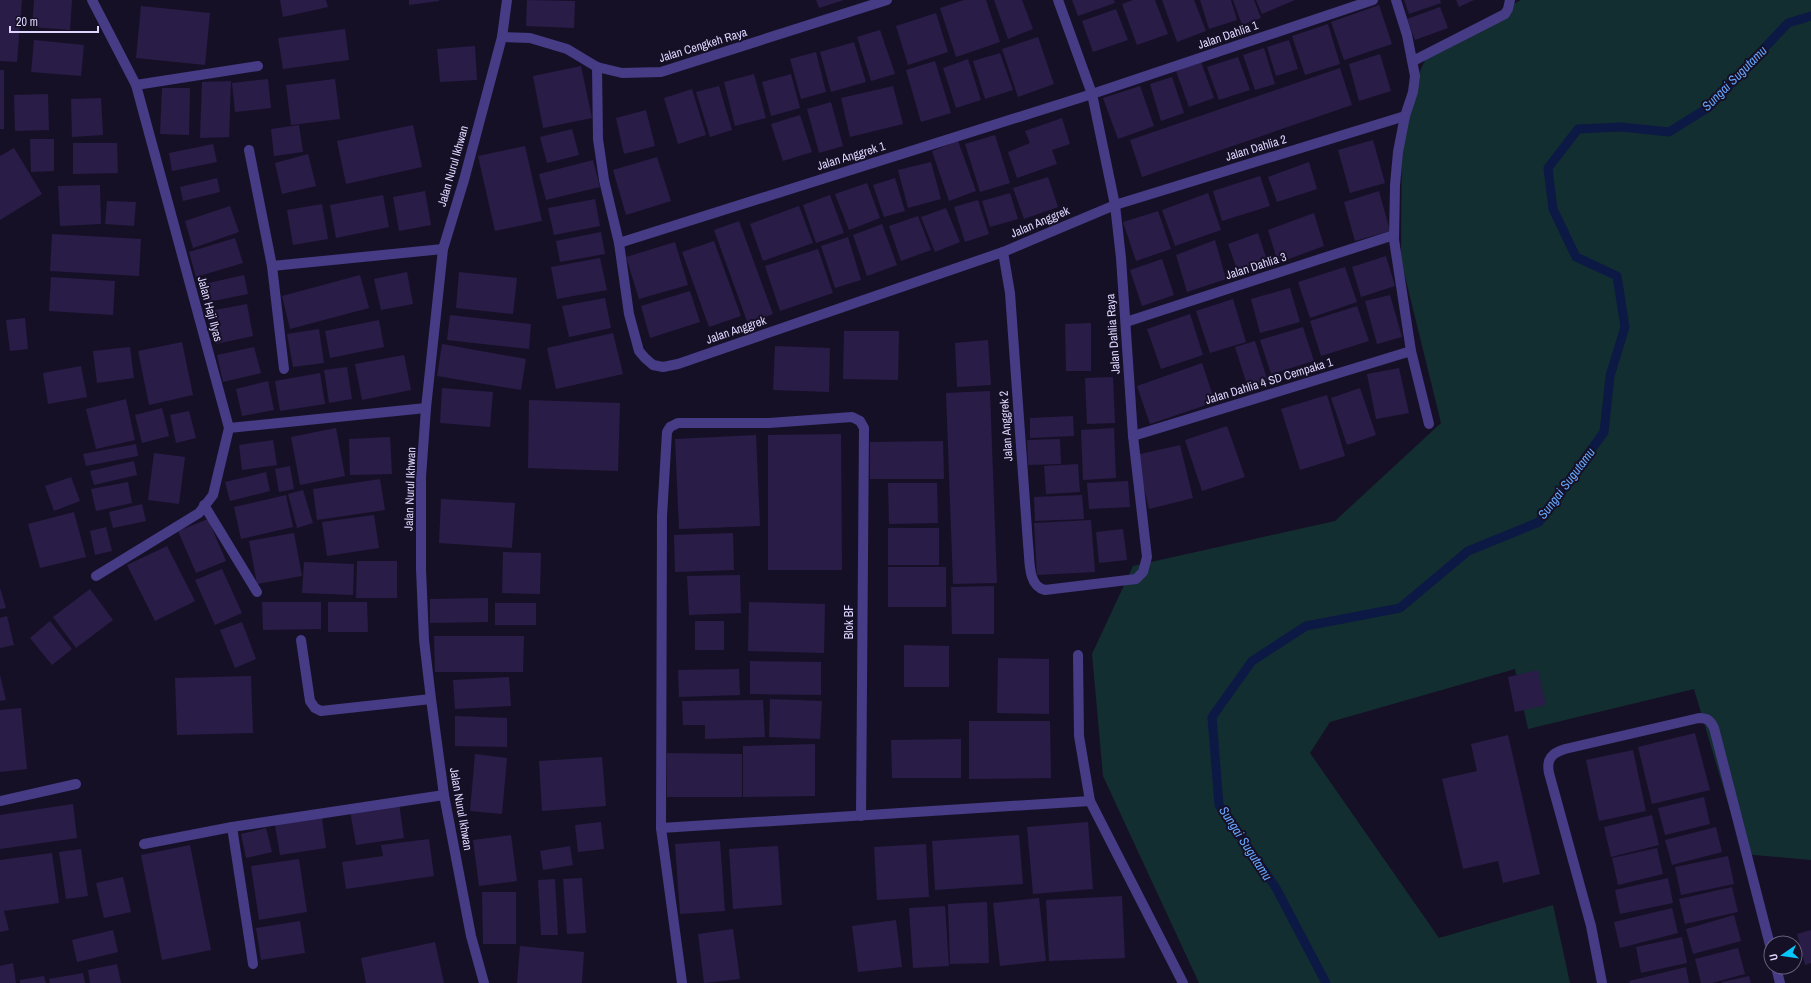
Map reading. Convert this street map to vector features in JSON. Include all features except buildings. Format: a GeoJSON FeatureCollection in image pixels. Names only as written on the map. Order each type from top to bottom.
{"type":"FeatureCollection","features":[{"type":"Feature","properties":{"kind":"street","name":"Jalan Haji Ilyas"},"geometry":{"type":"LineString","coordinates":[[92,0],[136,84],[229,428],[213,494],[199,513],[96,576]]}},
{"type":"Feature","properties":{"kind":"street","name":"Jalan Nurul Ikhwan"},"geometry":{"type":"LineString","coordinates":[[484,983],[471,936],[444,795],[430,700],[424,640],[421,568],[422,477],[426,408],[443,249],[464,180],[502,37],[507,0]]}},
{"type":"Feature","properties":{"kind":"street","name":"Jalan Cengkeh Raya"},"geometry":{"type":"LineString","coordinates":[[502,37],[530,38],[567,49],[598,67],[622,74],[661,72],[887,0]]}},
{"type":"Feature","properties":{"kind":"street","name":"Jalan Dahlia Raya"},"geometry":{"type":"LineString","coordinates":[[1045,590],[1136,579],[1143,572],[1147,557],[1134,436],[1121,258],[1115,205],[1092,94],[1058,0]]}},
{"type":"Feature","properties":{"kind":"street","name":"Jalan Dahlia 1"},"geometry":{"type":"LineString","coordinates":[[1092,94],[1373,0]]}},
{"type":"Feature","properties":{"kind":"street"},"geometry":{"type":"LineString","coordinates":[[1396,0],[1413,60],[1415,76],[1413,92],[1405,116],[1398,152],[1395,185],[1394,235],[1411,351],[1429,424]]}},
{"type":"Feature","properties":{"kind":"street"},"geometry":{"type":"LineString","coordinates":[[1413,60],[1505,14],[1508,10],[1510,0]]}},
{"type":"Feature","properties":{"kind":"street"},"geometry":{"type":"LineString","coordinates":[[136,84],[258,66]]}},
{"type":"Feature","properties":{"kind":"street","name":"Jalan Anggrek"},"geometry":{"type":"LineString","coordinates":[[598,67],[598,140],[604,180],[619,243],[628,314],[639,351],[653,364],[663,367],[678,364],[1003,252],[1115,205]]}},
{"type":"Feature","properties":{"kind":"street","name":"Jalan Anggrek 1"},"geometry":{"type":"LineString","coordinates":[[619,243],[1092,94]]}},
{"type":"Feature","properties":{"kind":"street","name":"Jalan Dahlia 2"},"geometry":{"type":"LineString","coordinates":[[1115,205],[1405,116]]}},
{"type":"Feature","properties":{"kind":"street"},"geometry":{"type":"LineString","coordinates":[[249,150],[272,266],[284,370]]}},
{"type":"Feature","properties":{"kind":"street","name":"Jalan Dahlia 3"},"geometry":{"type":"LineString","coordinates":[[1126,322],[1394,235]]}},
{"type":"Feature","properties":{"kind":"street"},"geometry":{"type":"LineString","coordinates":[[272,266],[443,249]]}},
{"type":"Feature","properties":{"kind":"street","name":"Jalan Anggrek 2"},"geometry":{"type":"LineString","coordinates":[[1003,252],[1010,293],[1029,551],[1033,581],[1038,588],[1045,590]]}},
{"type":"Feature","properties":{"kind":"street","name":"Jalan Dahlia 4 SD Cempaka 1"},"geometry":{"type":"LineString","coordinates":[[1134,436],[1411,351]]}},
{"type":"Feature","properties":{"kind":"street"},"geometry":{"type":"LineString","coordinates":[[229,428],[426,408]]}},
{"type":"Feature","properties":{"kind":"street","name":"Blok BF"},"geometry":{"type":"LineString","coordinates":[[661,828],[662,516],[667,432],[670,427],[678,422],[769,423],[852,417],[860,421],[864,428],[861,816]]}},
{"type":"Feature","properties":{"kind":"street"},"geometry":{"type":"LineString","coordinates":[[204,505],[257,592]]}},
{"type":"Feature","properties":{"kind":"street"},"geometry":{"type":"LineString","coordinates":[[301,640],[310,701],[315,708],[321,711],[430,700]]}},
{"type":"Feature","properties":{"kind":"street"},"geometry":{"type":"LineString","coordinates":[[1078,655],[1079,736],[1090,800],[1183,983]]}},
{"type":"Feature","properties":{"kind":"street"},"geometry":{"type":"LineString","coordinates":[[1602,983],[1591,926],[1547,765],[1553,753],[1564,749],[1699,718],[1706,718],[1711,722],[1714,728],[1767,935]]}},
{"type":"Feature","properties":{"kind":"street"},"geometry":{"type":"LineString","coordinates":[[0,801],[76,784]]}},
{"type":"Feature","properties":{"kind":"street"},"geometry":{"type":"LineString","coordinates":[[144,844],[232,827],[444,795]]}},
{"type":"Feature","properties":{"kind":"street"},"geometry":{"type":"LineString","coordinates":[[682,983],[661,828],[1090,800]]}},
{"type":"Feature","properties":{"kind":"street"},"geometry":{"type":"LineString","coordinates":[[232,827],[253,964]]}},
{"type":"Feature","properties":{"kind":"green space"},"geometry":{"type":"Polygon","coordinates":[[[1521,0],[1811,0],[1811,860],[1743,854],[1694,689],[1528,729],[1515,669],[1330,722],[1310,753],[1439,938],[1553,905],[1570,983],[1199,983],[1103,776],[1092,654],[1133,566],[1335,521],[1441,423],[1401,260],[1402,109],[1431,48],[1521,0]]]}},
{"type":"Feature","properties":{"kind":"waterway","name":"Sungai Sugutamu"},"geometry":{"type":"LineString","coordinates":[[1326,983],[1276,888],[1219,805],[1212,717],[1252,661],[1306,626],[1400,608],[1468,551],[1539,522],[1604,432],[1610,376],[1625,327],[1617,276],[1576,257],[1553,209],[1548,168],[1578,129],[1621,127],[1669,132],[1709,107],[1788,23],[1811,16]]}}]}
